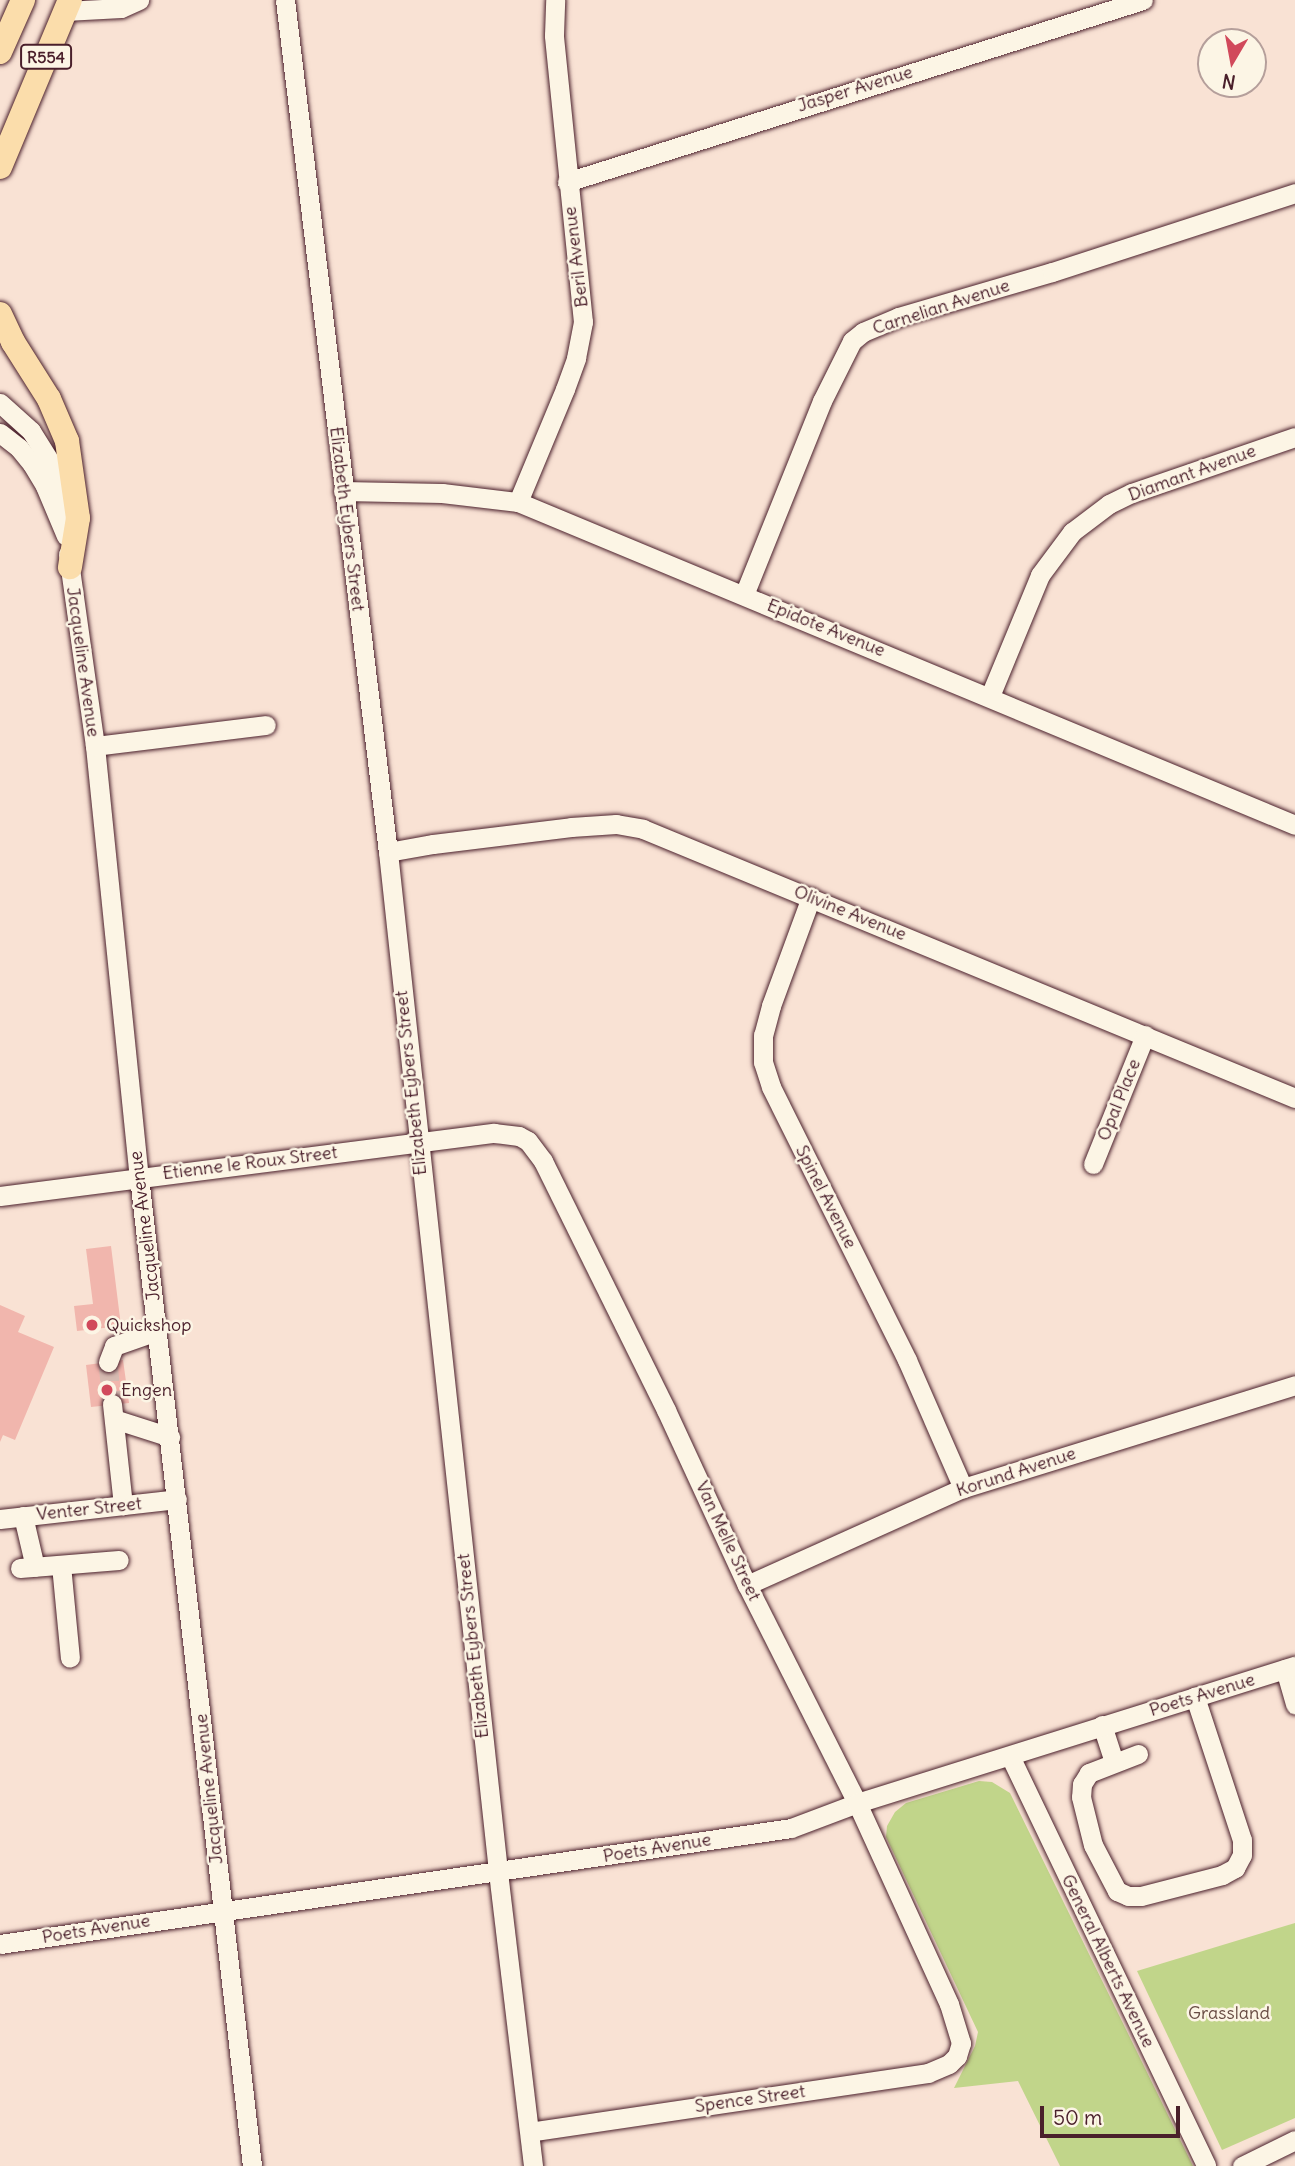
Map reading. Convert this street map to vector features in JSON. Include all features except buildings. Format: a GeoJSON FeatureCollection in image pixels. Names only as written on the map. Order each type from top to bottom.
{"type":"FeatureCollection","features":[{"type":"Feature","properties":{"kind":"main road","name":"R554"},"geometry":{"type":"LineString","coordinates":[[0,52],[23,0]]}},
{"type":"Feature","properties":{"kind":"main road","name":"R554"},"geometry":{"type":"LineString","coordinates":[[0,167],[67,5]]}},
{"type":"Feature","properties":{"kind":"main road"},"geometry":{"type":"LineString","coordinates":[[0,314],[13,342],[49,399],[68,441],[78,519],[70,567]]}},
{"type":"Feature","properties":{"kind":"street"},"geometry":{"type":"LineString","coordinates":[[67,5],[121,8],[139,0]]}},
{"type":"Feature","properties":{"kind":"street","name":"Elizabeth Eybers Street"},"geometry":{"type":"LineString","coordinates":[[285,0],[387,852],[417,1143],[533,2166]]}},
{"type":"Feature","properties":{"kind":"street","name":"Beril Avenue"},"geometry":{"type":"LineString","coordinates":[[518,502],[565,389],[580,341],[583,306],[567,182],[554,36],[555,0]]}},
{"type":"Feature","properties":{"kind":"street","name":"Jasper Avenue"},"geometry":{"type":"LineString","coordinates":[[567,182],[1143,0]]}},
{"type":"Feature","properties":{"kind":"street","name":"Carnelian Avenue"},"geometry":{"type":"LineString","coordinates":[[744,595],[822,401],[852,341],[863,332],[898,317],[1052,272],[1295,193]]}},
{"type":"Feature","properties":{"kind":"street","name":"Jacqueline Avenue"},"geometry":{"type":"LineString","coordinates":[[0,403],[31,431],[52,465],[64,501],[66,536],[95,746],[139,1177],[251,2166]]}},
{"type":"Feature","properties":{"kind":"street","name":"Jacqueline Avenue"},"geometry":{"type":"LineString","coordinates":[[0,433],[19,448],[32,464],[45,486],[66,536]]}},
{"type":"Feature","properties":{"kind":"street","name":"Diamant Avenue"},"geometry":{"type":"LineString","coordinates":[[990,696],[1040,575],[1072,532],[1110,504],[1132,493],[1295,437]]}},
{"type":"Feature","properties":{"kind":"street","name":"Epidote Avenue"},"geometry":{"type":"LineString","coordinates":[[343,491],[442,493],[518,502],[1295,825]]}},
{"type":"Feature","properties":{"kind":"street"},"geometry":{"type":"LineString","coordinates":[[95,746],[266,725]]}},
{"type":"Feature","properties":{"kind":"street","name":"Olivine Avenue"},"geometry":{"type":"LineString","coordinates":[[387,852],[571,827],[630,826],[665,837],[1295,1098]]}},
{"type":"Feature","properties":{"kind":"street","name":"Spinel Avenue"},"geometry":{"type":"LineString","coordinates":[[811,897],[766,1021],[761,1050],[763,1062],[783,1111],[907,1360],[963,1488]]}},
{"type":"Feature","properties":{"kind":"street","name":"Opal Place"},"geometry":{"type":"LineString","coordinates":[[1093,1164],[1145,1035]]}},
{"type":"Feature","properties":{"kind":"street","name":"Van Melle Street"},"geometry":{"type":"LineString","coordinates":[[417,1143],[494,1133],[519,1136],[534,1149],[551,1176],[666,1409],[747,1585],[858,1803],[949,2004],[958,2029],[960,2048]]}},
{"type":"Feature","properties":{"kind":"street","name":"Etienne le Roux Street"},"geometry":{"type":"LineString","coordinates":[[0,1196],[417,1143]]}},
{"type":"Feature","properties":{"kind":"street"},"geometry":{"type":"LineString","coordinates":[[108,1362],[114,1346],[157,1331]]}},
{"type":"Feature","properties":{"kind":"street","name":"Korund Avenue"},"geometry":{"type":"LineString","coordinates":[[747,1585],[963,1488],[1295,1385]]}},
{"type":"Feature","properties":{"kind":"street"},"geometry":{"type":"LineString","coordinates":[[123,1505],[113,1412],[170,1437]]}},
{"type":"Feature","properties":{"kind":"street","name":"Venter Street"},"geometry":{"type":"LineString","coordinates":[[0,1519],[177,1499]]}},
{"type":"Feature","properties":{"kind":"street"},"geometry":{"type":"LineString","coordinates":[[23,1516],[27,1568],[119,1560]]}},
{"type":"Feature","properties":{"kind":"street"},"geometry":{"type":"LineString","coordinates":[[61,1565],[70,1658]]}},
{"type":"Feature","properties":{"kind":"street"},"geometry":{"type":"LineString","coordinates":[[1290,1668],[1295,1705]]}},
{"type":"Feature","properties":{"kind":"street","name":"Poets Avenue"},"geometry":{"type":"LineString","coordinates":[[0,1944],[791,1828],[858,1803],[1290,1668]]}},
{"type":"Feature","properties":{"kind":"street"},"geometry":{"type":"LineString","coordinates":[[1138,1754],[1089,1773],[1082,1783],[1081,1797],[1093,1846],[1116,1891],[1128,1896],[1141,1896],[1222,1875],[1235,1868],[1242,1855],[1241,1840],[1195,1697]]}},
{"type":"Feature","properties":{"kind":"street"},"geometry":{"type":"LineString","coordinates":[[1102,1725],[1114,1762]]}},
{"type":"Feature","properties":{"kind":"street","name":"General Alberts Avenue"},"geometry":{"type":"LineString","coordinates":[[1010,1756],[1206,2166]]}},
{"type":"Feature","properties":{"kind":"street","name":"Spence Street"},"geometry":{"type":"LineString","coordinates":[[530,2132],[928,2073],[949,2064],[960,2048]]}},
{"type":"Feature","properties":{"kind":"street"},"geometry":{"type":"LineString","coordinates":[[1242,2166],[1295,2140]]}},
{"type":"Feature","properties":{"kind":"green space"},"geometry":{"type":"Polygon","coordinates":[[[979,1781],[992,1782],[1010,1793],[1193,2166],[1060,2166],[1018,2081],[954,2088],[975,2046],[978,2032],[886,1837],[887,1826],[895,1812],[906,1803],[979,1781]]]}},
{"type":"Feature","properties":{"kind":"green space","name":"Grassland"},"geometry":{"type":"Polygon","coordinates":[[[1295,1923],[1295,2118],[1222,2150],[1137,1971],[1295,1923]]]}},
{"type":"Feature","properties":{"kind":"tunnel"},"geometry":{"type":"LineString","coordinates":[[108,1362],[112,1404]]}},
{"type":"Feature","properties":{"kind":"place","name":"Quickshop"},"geometry":{"type":"Point","coordinates":[92,1325]}},
{"type":"Feature","properties":{"kind":"place","name":"Engen"},"geometry":{"type":"Point","coordinates":[107,1390]}}]}
